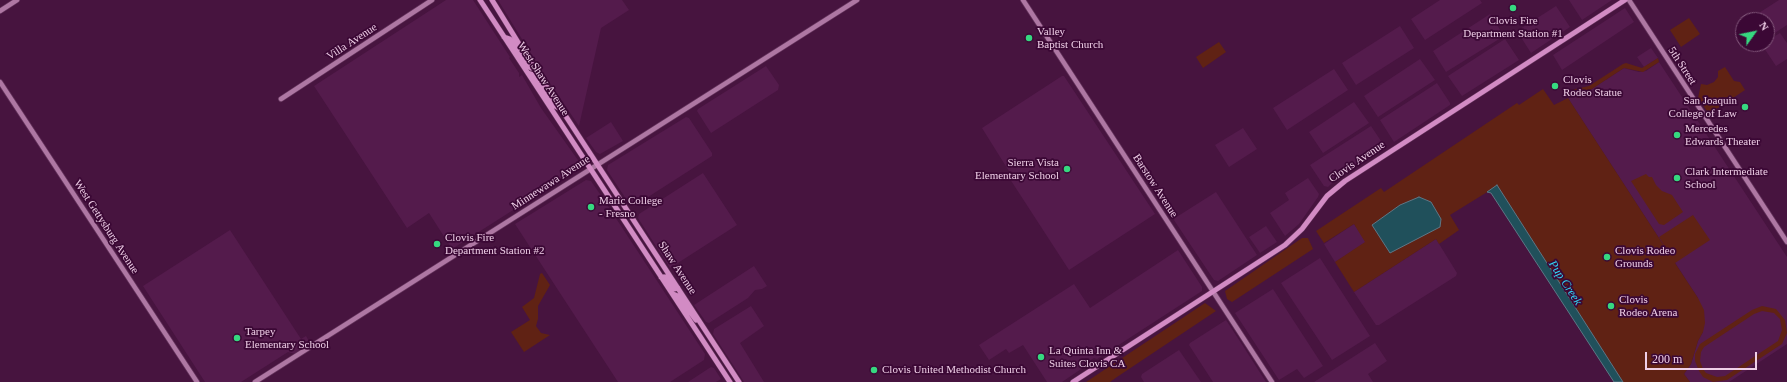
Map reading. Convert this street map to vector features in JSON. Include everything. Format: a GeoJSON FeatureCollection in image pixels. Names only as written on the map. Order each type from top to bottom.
{"type":"FeatureCollection","features":[{"type":"Feature","properties":{"kind":"main road"},"geometry":{"type":"LineString","coordinates":[[0,12],[17,0]]}},
{"type":"Feature","properties":{"kind":"main road","name":"Villa Avenue"},"geometry":{"type":"LineString","coordinates":[[280,99],[432,0]]}},
{"type":"Feature","properties":{"kind":"main road","name":"West Shaw Avenue"},"geometry":{"type":"LineString","coordinates":[[480,0],[589,169]]}},
{"type":"Feature","properties":{"kind":"main road","name":"West Shaw Avenue"},"geometry":{"type":"LineString","coordinates":[[492,0],[598,164]]}},
{"type":"Feature","properties":{"kind":"main road","name":"Minnewawa Avenue"},"geometry":{"type":"LineString","coordinates":[[255,382],[856,0]]}},
{"type":"Feature","properties":{"kind":"main road","name":"Barstow Avenue"},"geometry":{"type":"LineString","coordinates":[[1023,0],[1272,382]]}},
{"type":"Feature","properties":{"kind":"main road","name":"Clovis Avenue"},"geometry":{"type":"LineString","coordinates":[[1073,382],[1295,237],[1310,220],[1327,196],[1345,181],[1626,0]]}},
{"type":"Feature","properties":{"kind":"main road","name":"5th Street"},"geometry":{"type":"LineString","coordinates":[[1629,0],[1787,242]]}},
{"type":"Feature","properties":{"kind":"main road"},"geometry":{"type":"LineString","coordinates":[[504,37],[510,39],[528,66],[534,66]]}},
{"type":"Feature","properties":{"kind":"main road"},"geometry":{"type":"LineString","coordinates":[[528,73],[534,75],[555,106],[562,109]]}},
{"type":"Feature","properties":{"kind":"main road","name":"West Gettysburg Avenue"},"geometry":{"type":"LineString","coordinates":[[0,82],[197,382]]}},
{"type":"Feature","properties":{"kind":"main road","name":"Shaw Avenue"},"geometry":{"type":"LineString","coordinates":[[598,164],[740,382]]}},
{"type":"Feature","properties":{"kind":"main road","name":"Shaw Avenue"},"geometry":{"type":"LineString","coordinates":[[589,169],[730,382]]}},
{"type":"Feature","properties":{"kind":"main road"},"geometry":{"type":"LineString","coordinates":[[661,277],[666,277],[674,288],[678,288]]}},
{"type":"Feature","properties":{"kind":"main road"},"geometry":{"type":"LineString","coordinates":[[673,294],[678,296],[705,330]]}},
{"type":"Feature","properties":{"kind":"shaded area"},"geometry":{"type":"Polygon","coordinates":[[[446,0],[473,0],[510,57],[509,58],[519,73],[519,77],[522,75],[541,108],[580,163],[579,168],[452,249],[429,213],[407,228],[314,86],[446,0]]]}},
{"type":"Feature","properties":{"kind":"shaded area"},"geometry":{"type":"Polygon","coordinates":[[[498,0],[622,0],[629,10],[601,28],[579,126],[539,67],[498,0]]]}},
{"type":"Feature","properties":{"kind":"shaded area"},"geometry":{"type":"Polygon","coordinates":[[[1440,0],[1480,0],[1482,3],[1425,40],[1411,19],[1440,0]]]}},
{"type":"Feature","properties":{"kind":"shaded area"},"geometry":{"type":"Polygon","coordinates":[[[1569,0],[1612,0],[1582,20],[1569,0]]]}},
{"type":"Feature","properties":{"kind":"shaded area"},"geometry":{"type":"Polygon","coordinates":[[[1779,0],[1787,0],[1787,25],[1775,33],[1775,12],[1760,12],[1779,0]]]}},
{"type":"Feature","properties":{"kind":"shaded area"},"geometry":{"type":"Polygon","coordinates":[[[1556,6],[1570,27],[1531,53],[1517,31],[1556,6]]]}},
{"type":"Feature","properties":{"kind":"shaded area"},"geometry":{"type":"Polygon","coordinates":[[[1625,8],[1634,22],[1562,70],[1553,55],[1625,8]]]}},
{"type":"Feature","properties":{"kind":"shaded area"},"geometry":{"type":"Polygon","coordinates":[[[1490,14],[1504,36],[1446,72],[1433,51],[1490,14]]]}},
{"type":"Feature","properties":{"kind":"shaded area"},"geometry":{"type":"Polygon","coordinates":[[[1689,18],[1700,34],[1681,47],[1670,30],[1689,18]]]}},
{"type":"Feature","properties":{"kind":"shaded area"},"geometry":{"type":"Polygon","coordinates":[[[1400,26],[1414,48],[1356,85],[1342,63],[1400,26]]]}},
{"type":"Feature","properties":{"kind":"shaded area"},"geometry":{"type":"Polygon","coordinates":[[[1780,33],[1787,43],[1787,59],[1776,66],[1767,52],[1775,52],[1775,36],[1780,33]]]}},
{"type":"Feature","properties":{"kind":"shaded area"},"geometry":{"type":"Polygon","coordinates":[[[1505,39],[1519,60],[1462,96],[1448,76],[1505,39]]]}},
{"type":"Feature","properties":{"kind":"shaded area"},"geometry":{"type":"Polygon","coordinates":[[[1219,42],[1226,52],[1203,68],[1196,57],[1219,42]]]}},
{"type":"Feature","properties":{"kind":"shaded area"},"geometry":{"type":"Polygon","coordinates":[[[1651,48],[1658,58],[1644,67],[1637,57],[1651,48]]]}},
{"type":"Feature","properties":{"kind":"shaded area"},"geometry":{"type":"Polygon","coordinates":[[[1658,58],[1659,62],[1643,72],[1624,68],[1578,98],[1571,90],[1589,86],[1623,64],[1626,63],[1642,68],[1658,58]]]}},
{"type":"Feature","properties":{"kind":"shaded area"},"geometry":{"type":"Polygon","coordinates":[[[1420,59],[1435,80],[1378,117],[1364,96],[1420,59]]]}},
{"type":"Feature","properties":{"kind":"shaded area","name":"Clark Intermediate School"},"geometry":{"type":"Polygon","coordinates":[[[1659,62],[1787,257],[1787,344],[1729,382],[1690,382],[1684,374],[1691,364],[1698,341],[1703,332],[1698,298],[1568,98],[1574,94],[1578,98],[1624,68],[1639,72],[1646,71],[1659,62]]]}},
{"type":"Feature","properties":{"kind":"shaded area"},"geometry":{"type":"Polygon","coordinates":[[[766,66],[779,85],[778,90],[711,133],[697,111],[698,109],[766,66]]]}},
{"type":"Feature","properties":{"kind":"shaded area"},"geometry":{"type":"Polygon","coordinates":[[[1725,67],[1734,81],[1740,82],[1745,90],[1709,114],[1698,98],[1701,84],[1707,85],[1714,82],[1718,77],[1718,71],[1725,67]]]}},
{"type":"Feature","properties":{"kind":"shaded area"},"geometry":{"type":"Polygon","coordinates":[[[1334,69],[1348,90],[1287,130],[1273,108],[1334,69]]]}},
{"type":"Feature","properties":{"kind":"shaded area","name":"Sierra Vista Elementary School"},"geometry":{"type":"Polygon","coordinates":[[[1064,76],[1155,214],[1069,270],[1008,176],[1009,171],[982,128],[1064,76]]]}},
{"type":"Feature","properties":{"kind":"shaded area"},"geometry":{"type":"Polygon","coordinates":[[[1437,83],[1450,105],[1394,142],[1380,120],[1437,83]]]}},
{"type":"Feature","properties":{"kind":"shaded area","name":"Clovis Rodeo Grounds"},"geometry":{"type":"Polygon","coordinates":[[[1543,89],[1554,105],[1568,98],[1670,255],[1659,237],[1693,215],[1710,240],[1675,263],[1704,310],[1705,323],[1703,332],[1698,341],[1691,364],[1684,374],[1690,382],[1623,382],[1497,186],[1450,215],[1459,230],[1439,244],[1436,239],[1354,292],[1335,262],[1365,242],[1354,224],[1324,243],[1316,231],[1381,188],[1384,192],[1517,103],[1519,105],[1543,89]]]}},
{"type":"Feature","properties":{"kind":"shaded area"},"geometry":{"type":"Polygon","coordinates":[[[1354,102],[1369,123],[1323,153],[1309,132],[1354,102]]]}},
{"type":"Feature","properties":{"kind":"shaded area"},"geometry":{"type":"Polygon","coordinates":[[[686,117],[689,118],[712,153],[712,156],[634,206],[630,205],[607,170],[608,165],[686,117]]]}},
{"type":"Feature","properties":{"kind":"shaded area"},"geometry":{"type":"Polygon","coordinates":[[[611,122],[623,141],[600,154],[596,152],[586,138],[611,122]]]}},
{"type":"Feature","properties":{"kind":"shaded area"},"geometry":{"type":"Polygon","coordinates":[[[1371,126],[1385,147],[1336,179],[1328,187],[1324,186],[1310,165],[1371,126]]]}},
{"type":"Feature","properties":{"kind":"shaded area"},"geometry":{"type":"Polygon","coordinates":[[[1243,128],[1257,149],[1229,167],[1215,145],[1243,128]]]}},
{"type":"Feature","properties":{"kind":"shaded area"},"geometry":{"type":"Polygon","coordinates":[[[703,173],[737,225],[670,268],[638,218],[639,214],[703,173]]]}},
{"type":"Feature","properties":{"kind":"shaded area"},"geometry":{"type":"Polygon","coordinates":[[[1646,174],[1649,177],[1652,177],[1656,185],[1662,191],[1672,195],[1683,212],[1664,225],[1659,224],[1631,181],[1646,174]]]}},
{"type":"Feature","properties":{"kind":"shaded area"},"geometry":{"type":"Polygon","coordinates":[[[1308,178],[1319,194],[1318,197],[1299,224],[1285,236],[1270,213],[1289,200],[1285,193],[1308,178]]]}},
{"type":"Feature","properties":{"kind":"shaded area"},"geometry":{"type":"Polygon","coordinates":[[[586,180],[591,181],[602,197],[705,354],[704,360],[670,382],[618,382],[515,224],[586,180]]]}},
{"type":"Feature","properties":{"kind":"shaded area"},"geometry":{"type":"Polygon","coordinates":[[[1497,185],[1623,382],[1614,382],[1491,193],[1487,192],[1497,185]]]}},
{"type":"Feature","properties":{"kind":"shaded area"},"geometry":{"type":"Polygon","coordinates":[[[1216,192],[1257,255],[1218,281],[1214,280],[1174,220],[1216,192]]]}},
{"type":"Feature","properties":{"kind":"shaded area"},"geometry":{"type":"Polygon","coordinates":[[[1419,197],[1431,202],[1441,219],[1440,227],[1390,253],[1372,225],[1400,205],[1419,197]]]}},
{"type":"Feature","properties":{"kind":"shaded area"},"geometry":{"type":"Polygon","coordinates":[[[1354,224],[1366,242],[1335,262],[1324,244],[1354,224]]]}},
{"type":"Feature","properties":{"kind":"shaded area"},"geometry":{"type":"Polygon","coordinates":[[[1266,226],[1277,242],[1260,253],[1249,237],[1266,226]]]}},
{"type":"Feature","properties":{"kind":"shaded area"},"geometry":{"type":"Polygon","coordinates":[[[230,230],[301,339],[306,336],[310,343],[295,354],[288,352],[241,382],[205,382],[143,286],[230,230]]]}},
{"type":"Feature","properties":{"kind":"shaded area"},"geometry":{"type":"Polygon","coordinates":[[[1302,238],[1308,238],[1313,249],[1232,302],[1227,299],[1225,291],[1302,238]]]}},
{"type":"Feature","properties":{"kind":"shaded area"},"geometry":{"type":"Polygon","coordinates":[[[1436,239],[1457,273],[1456,276],[1379,325],[1376,325],[1354,292],[1436,239]]]}},
{"type":"Feature","properties":{"kind":"shaded area"},"geometry":{"type":"Polygon","coordinates":[[[1178,250],[1202,287],[1202,291],[1097,359],[1094,358],[1087,362],[1087,365],[1062,382],[1047,382],[1023,345],[1009,353],[1006,349],[989,360],[979,345],[1074,284],[1090,308],[1178,250]]]}},
{"type":"Feature","properties":{"kind":"shaded area"},"geometry":{"type":"Polygon","coordinates":[[[1320,258],[1370,336],[1332,360],[1281,283],[1320,258]]]}},
{"type":"Feature","properties":{"kind":"shaded area"},"geometry":{"type":"Polygon","coordinates":[[[754,266],[767,286],[762,289],[755,290],[748,298],[709,323],[706,322],[694,305],[754,266]]]}},
{"type":"Feature","properties":{"kind":"shaded area"},"geometry":{"type":"Polygon","coordinates":[[[542,273],[550,285],[538,306],[538,319],[536,326],[541,333],[550,335],[524,352],[511,332],[530,320],[522,307],[534,298],[540,274],[542,273]]]}},
{"type":"Feature","properties":{"kind":"shaded area"},"geometry":{"type":"Polygon","coordinates":[[[1273,289],[1323,366],[1304,378],[1297,369],[1279,380],[1235,313],[1273,289]]]}},
{"type":"Feature","properties":{"kind":"shaded area"},"geometry":{"type":"Polygon","coordinates":[[[1205,303],[1216,311],[1110,382],[1086,382],[1205,303]]]}},
{"type":"Feature","properties":{"kind":"shaded area"},"geometry":{"type":"Polygon","coordinates":[[[751,306],[764,326],[740,343],[764,382],[744,382],[713,334],[714,329],[751,306]]]}},
{"type":"Feature","properties":{"kind":"shaded area"},"geometry":{"type":"Polygon","coordinates":[[[1762,306],[1776,309],[1785,320],[1787,333],[1782,344],[1727,380],[1713,382],[1703,377],[1695,361],[1695,354],[1700,344],[1752,310],[1762,306]],[[1762,311],[1754,314],[1704,347],[1701,352],[1700,361],[1706,373],[1717,377],[1725,376],[1778,341],[1782,330],[1780,319],[1774,313],[1762,311]]]}},
{"type":"Feature","properties":{"kind":"shaded area"},"geometry":{"type":"Polygon","coordinates":[[[1226,320],[1266,382],[1213,382],[1189,345],[1226,320]]]}},
{"type":"Feature","properties":{"kind":"shaded area"},"geometry":{"type":"Polygon","coordinates":[[[1375,343],[1387,361],[1368,374],[1373,382],[1314,382],[1375,343]]]}},
{"type":"Feature","properties":{"kind":"shaded area"},"geometry":{"type":"Polygon","coordinates":[[[1179,350],[1201,382],[1144,382],[1141,377],[1142,374],[1179,350]]]}},
{"type":"Feature","properties":{"kind":"shaded area"},"geometry":{"type":"Polygon","coordinates":[[[711,367],[714,368],[721,379],[716,382],[688,382],[711,367]]]}},
{"type":"Feature","properties":{"kind":"place","name":"Clovis Fire Department Station #1"},"geometry":{"type":"Point","coordinates":[1513,8]}},
{"type":"Feature","properties":{"kind":"place","name":"Valley Baptist Church"},"geometry":{"type":"Point","coordinates":[1029,38]}},
{"type":"Feature","properties":{"kind":"place","name":"Clovis Rodeo Statue"},"geometry":{"type":"Point","coordinates":[1555,86]}},
{"type":"Feature","properties":{"kind":"place","name":"San Joaquin College of Law"},"geometry":{"type":"Point","coordinates":[1745,107]}},
{"type":"Feature","properties":{"kind":"place","name":"Mercedes Edwards Theater"},"geometry":{"type":"Point","coordinates":[1677,135]}},
{"type":"Feature","properties":{"kind":"place","name":"Sierra Vista Elementary School"},"geometry":{"type":"Point","coordinates":[1067,169]}},
{"type":"Feature","properties":{"kind":"place","name":"Clark Intermediate School"},"geometry":{"type":"Point","coordinates":[1677,178]}},
{"type":"Feature","properties":{"kind":"place","name":"Maric College - Fresno"},"geometry":{"type":"Point","coordinates":[591,207]}},
{"type":"Feature","properties":{"kind":"place","name":"Clovis Fire Department Station #2"},"geometry":{"type":"Point","coordinates":[437,244]}},
{"type":"Feature","properties":{"kind":"place","name":"Clovis Rodeo Grounds"},"geometry":{"type":"Point","coordinates":[1607,257]}},
{"type":"Feature","properties":{"kind":"place","name":"Clovis Rodeo Arena"},"geometry":{"type":"Point","coordinates":[1611,306]}},
{"type":"Feature","properties":{"kind":"place","name":"Tarpey Elementary School"},"geometry":{"type":"Point","coordinates":[237,338]}},
{"type":"Feature","properties":{"kind":"place","name":"La Quinta Inn & Suites Clovis CA"},"geometry":{"type":"Point","coordinates":[1041,357]}},
{"type":"Feature","properties":{"kind":"place","name":"Clovis United Methodist Church"},"geometry":{"type":"Point","coordinates":[874,370]}},
{"type":"Feature","properties":{"kind":"water label","name":"Pup Creek"},"geometry":{"type":"Point","coordinates":[1565,283]}}]}
